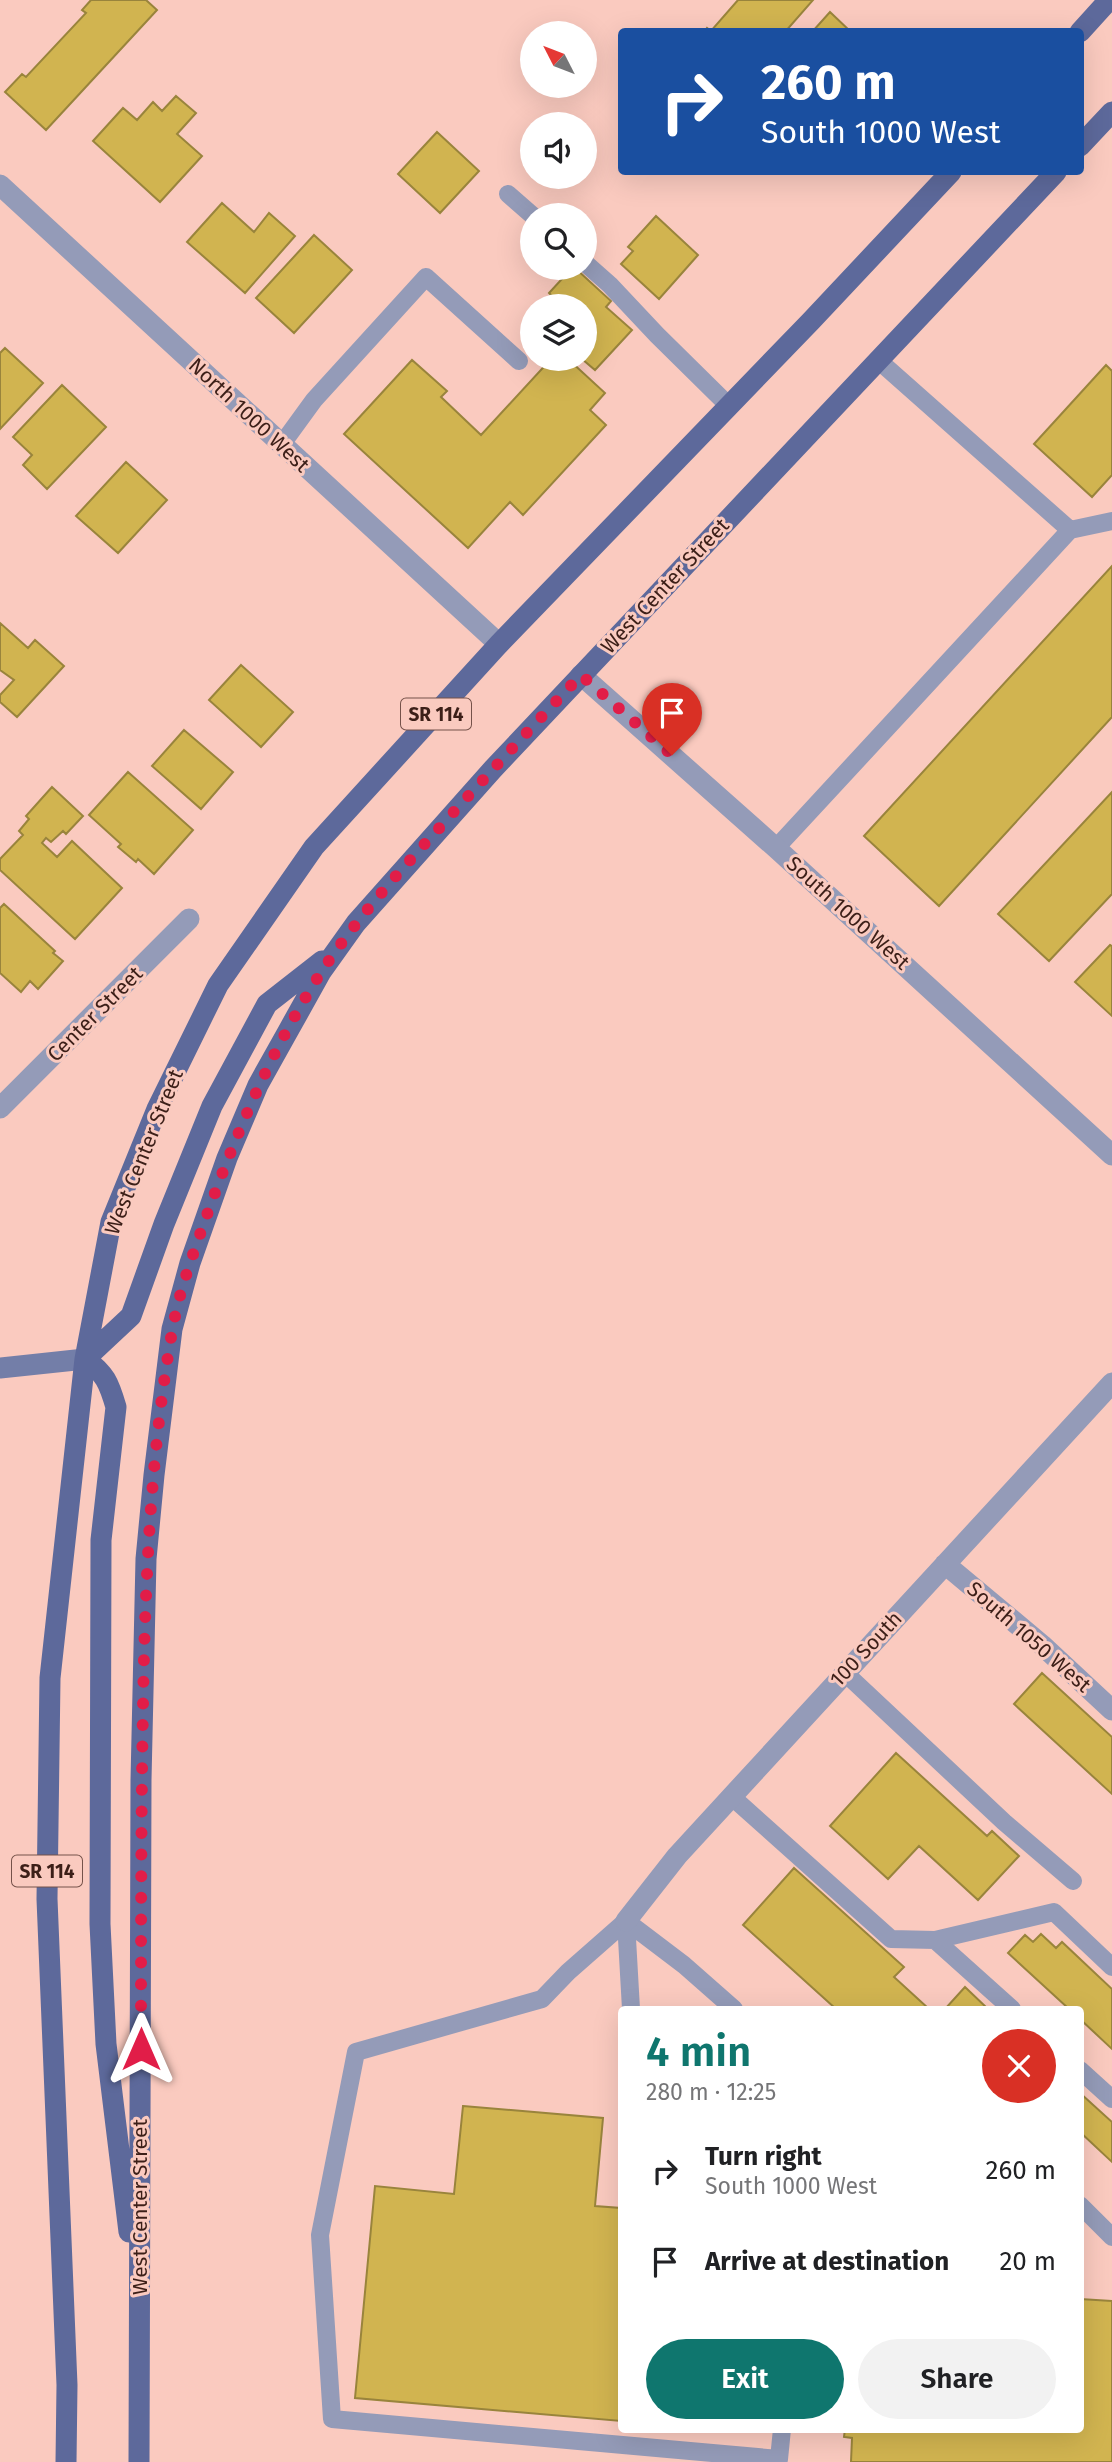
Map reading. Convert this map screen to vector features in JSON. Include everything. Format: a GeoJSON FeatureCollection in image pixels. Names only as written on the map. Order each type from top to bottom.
{"type":"FeatureCollection","features":[{"type":"Feature","properties":{"kind":"main road"},"geometry":{"type":"LineString","coordinates":[[1084,28],[1106,4]]}},
{"type":"Feature","properties":{"kind":"main road"},"geometry":{"type":"LineString","coordinates":[[1084,142],[1112,112]]}},
{"type":"Feature","properties":{"kind":"main road","name":"West Center Street"},"geometry":{"type":"LineString","coordinates":[[66,2462],[66,2385],[47,1899],[50,1678],[85,1359],[111,1222],[157,1109],[218,985],[314,847],[499,644],[948,175]]}},
{"type":"Feature","properties":{"kind":"main road","name":"West Center Street"},"geometry":{"type":"LineString","coordinates":[[139,2462],[141,1780],[146,1559],[172,1329],[190,1263],[228,1158],[258,1085],[321,972],[356,923],[581,675],[1053,175]]}},
{"type":"Feature","properties":{"kind":"main road"},"geometry":{"type":"LineString","coordinates":[[140,2320],[106,2044],[100,1924],[101,1540],[116,1407],[110,1385],[99,1369],[85,1359],[131,1316],[164,1224],[212,1106],[267,1004],[337,950]]}},
{"type":"Feature","properties":{"kind":"street","name":"North 1000 West"},"geometry":{"type":"LineString","coordinates":[[0,185],[499,644]]}},
{"type":"Feature","properties":{"kind":"street","name":"South 1000 West"},"geometry":{"type":"LineString","coordinates":[[581,675],[776,848],[1112,1155]]}},
{"type":"Feature","properties":{"kind":"street","name":"Center Street"},"geometry":{"type":"LineString","coordinates":[[0,1108],[189,919]]}},
{"type":"Feature","properties":{"kind":"street"},"geometry":{"type":"LineString","coordinates":[[0,1368],[85,1359]]}},
{"type":"Feature","properties":{"kind":"street","name":"100 South"},"geometry":{"type":"LineString","coordinates":[[626,1921],[677,1856],[731,1796],[1112,1383]]}},
{"type":"Feature","properties":{"kind":"street","name":"South 1050 West"},"geometry":{"type":"LineString","coordinates":[[945,1564],[1042,1646],[1112,1710]]}},
{"type":"Feature","properties":{"kind":"lane"},"geometry":{"type":"LineString","coordinates":[[508,194],[520,204]]}},
{"type":"Feature","properties":{"kind":"lane"},"geometry":{"type":"LineString","coordinates":[[597,275],[729,406]]}},
{"type":"Feature","properties":{"kind":"lane"},"geometry":{"type":"LineString","coordinates":[[282,444],[314,400],[426,277],[519,361]]}},
{"type":"Feature","properties":{"kind":"lane"},"geometry":{"type":"LineString","coordinates":[[878,360],[1070,530]]}},
{"type":"Feature","properties":{"kind":"lane"},"geometry":{"type":"LineString","coordinates":[[776,848],[1070,530],[1112,521]]}},
{"type":"Feature","properties":{"kind":"lane"},"geometry":{"type":"LineString","coordinates":[[844,1672],[1004,1822],[1073,1881]]}},
{"type":"Feature","properties":{"kind":"lane"},"geometry":{"type":"LineString","coordinates":[[731,1796],[891,1939],[935,1940],[1054,1912],[1112,1967]]}},
{"type":"Feature","properties":{"kind":"lane"},"geometry":{"type":"LineString","coordinates":[[626,1921],[631,2006]]}},
{"type":"Feature","properties":{"kind":"lane"},"geometry":{"type":"LineString","coordinates":[[626,1921],[684,1965],[731,2006]]}},
{"type":"Feature","properties":{"kind":"lane"},"geometry":{"type":"LineString","coordinates":[[626,1921],[542,1999],[356,2052],[320,2235],[332,2419],[779,2459],[782,2433]]}},
{"type":"Feature","properties":{"kind":"lane"},"geometry":{"type":"LineString","coordinates":[[935,1940],[1009,2006]]}},
{"type":"Feature","properties":{"kind":"lane"},"geometry":{"type":"LineString","coordinates":[[1084,2074],[1112,2099]]}},
{"type":"Feature","properties":{"kind":"lane"},"geometry":{"type":"LineString","coordinates":[[1084,2209],[1112,2237]]}},
{"type":"Feature","properties":{"kind":"building"},"geometry":{"type":"Polygon","coordinates":[[[91,0],[146,0],[157,10],[46,130],[5,92],[22,74],[26,77],[86,13],[82,10],[91,0]]]}},
{"type":"Feature","properties":{"kind":"building"},"geometry":{"type":"Polygon","coordinates":[[[738,0],[813,0],[788,28],[714,28],[738,0]]]}},
{"type":"Feature","properties":{"kind":"building"},"geometry":{"type":"Polygon","coordinates":[[[830,12],[847,28],[816,28],[830,12]]]}},
{"type":"Feature","properties":{"kind":"building"},"geometry":{"type":"Polygon","coordinates":[[[176,96],[196,113],[177,134],[202,156],[160,202],[93,141],[123,108],[137,120],[153,102],[162,111],[176,96]]]}},
{"type":"Feature","properties":{"kind":"building"},"geometry":{"type":"Polygon","coordinates":[[[437,132],[479,171],[440,213],[398,174],[437,132]]]}},
{"type":"Feature","properties":{"kind":"building"},"geometry":{"type":"Polygon","coordinates":[[[222,203],[254,232],[269,213],[295,236],[245,293],[187,242],[222,203]]]}},
{"type":"Feature","properties":{"kind":"building"},"geometry":{"type":"Polygon","coordinates":[[[656,216],[698,255],[659,299],[621,264],[633,251],[628,247],[656,216]]]}},
{"type":"Feature","properties":{"kind":"building"},"geometry":{"type":"Polygon","coordinates":[[[314,235],[352,270],[294,333],[256,298],[314,235]]]}},
{"type":"Feature","properties":{"kind":"building"},"geometry":{"type":"Polygon","coordinates":[[[561,280],[588,280],[611,301],[606,307],[632,330],[597,368],[597,294],[549,293],[561,280]]]}},
{"type":"Feature","properties":{"kind":"building"},"geometry":{"type":"Polygon","coordinates":[[[5,348],[43,383],[0,429],[0,353],[5,348]]]}},
{"type":"Feature","properties":{"kind":"building"},"geometry":{"type":"Polygon","coordinates":[[[412,360],[447,391],[441,397],[481,435],[540,371],[581,371],[605,393],[590,410],[606,425],[523,515],[510,502],[468,548],[344,434],[412,360]]]}},
{"type":"Feature","properties":{"kind":"building"},"geometry":{"type":"Polygon","coordinates":[[[1106,365],[1112,371],[1112,475],[1092,497],[1034,444],[1106,365]]]}},
{"type":"Feature","properties":{"kind":"building"},"geometry":{"type":"Polygon","coordinates":[[[62,385],[106,427],[47,489],[23,465],[32,455],[13,437],[62,385]]]}},
{"type":"Feature","properties":{"kind":"building"},"geometry":{"type":"Polygon","coordinates":[[[126,462],[167,500],[118,553],[76,516],[126,462]]]}},
{"type":"Feature","properties":{"kind":"building"},"geometry":{"type":"Polygon","coordinates":[[[1112,566],[1112,717],[939,906],[864,836],[1112,566]]]}},
{"type":"Feature","properties":{"kind":"building"},"geometry":{"type":"Polygon","coordinates":[[[0,623],[28,648],[35,640],[64,666],[17,717],[0,702],[0,695],[14,680],[0,670],[0,623]]]}},
{"type":"Feature","properties":{"kind":"building"},"geometry":{"type":"Polygon","coordinates":[[[241,665],[293,712],[261,747],[209,700],[241,665]]]}},
{"type":"Feature","properties":{"kind":"building"},"geometry":{"type":"Polygon","coordinates":[[[184,730],[233,772],[201,809],[152,766],[184,730]]]}},
{"type":"Feature","properties":{"kind":"building"},"geometry":{"type":"Polygon","coordinates":[[[128,772],[193,830],[154,874],[138,859],[136,862],[118,847],[121,844],[89,815],[128,772]]]}},
{"type":"Feature","properties":{"kind":"building"},"geometry":{"type":"Polygon","coordinates":[[[52,787],[83,816],[66,834],[63,831],[51,842],[46,838],[42,843],[57,857],[72,841],[122,888],[75,939],[0,870],[0,859],[23,835],[19,831],[29,819],[26,816],[52,787]]]}},
{"type":"Feature","properties":{"kind":"building"},"geometry":{"type":"Polygon","coordinates":[[[1112,792],[1112,894],[1049,961],[998,914],[1112,792]]]}},
{"type":"Feature","properties":{"kind":"building"},"geometry":{"type":"Polygon","coordinates":[[[4,904],[63,961],[38,989],[30,981],[21,992],[0,973],[0,908],[4,904]]]}},
{"type":"Feature","properties":{"kind":"building"},"geometry":{"type":"Polygon","coordinates":[[[1110,945],[1112,946],[1112,1016],[1075,982],[1110,945]]]}},
{"type":"Feature","properties":{"kind":"building"},"geometry":{"type":"Polygon","coordinates":[[[1042,1673],[1112,1737],[1112,1794],[1014,1704],[1042,1673]]]}},
{"type":"Feature","properties":{"kind":"building"},"geometry":{"type":"Polygon","coordinates":[[[896,1753],[987,1836],[992,1831],[1019,1856],[978,1900],[919,1846],[888,1879],[830,1826],[896,1753]]]}},
{"type":"Feature","properties":{"kind":"building"},"geometry":{"type":"Polygon","coordinates":[[[794,1868],[904,1967],[894,1977],[926,2006],[833,2006],[743,1925],[794,1868]]]}},
{"type":"Feature","properties":{"kind":"building"},"geometry":{"type":"Polygon","coordinates":[[[1041,1934],[1056,1948],[1062,1942],[1112,1989],[1112,2049],[1084,2023],[1084,2006],[1066,2006],[1008,1953],[1025,1935],[1033,1942],[1041,1934]]]}},
{"type":"Feature","properties":{"kind":"building"},"geometry":{"type":"Polygon","coordinates":[[[965,1987],[985,2006],[948,2006],[965,1987]]]}},
{"type":"Feature","properties":{"kind":"building"},"geometry":{"type":"Polygon","coordinates":[[[1084,2097],[1112,2122],[1112,2162],[1084,2136],[1084,2097]]]}},
{"type":"Feature","properties":{"kind":"building"},"geometry":{"type":"Polygon","coordinates":[[[463,2106],[603,2118],[595,2206],[618,2208],[618,2421],[355,2398],[375,2186],[454,2194],[463,2106]]]}},
{"type":"Feature","properties":{"kind":"building"},"geometry":{"type":"Polygon","coordinates":[[[1084,2299],[1112,2301],[1112,2462],[851,2462],[852,2438],[844,2437],[844,2433],[1084,2433],[1084,2299]]]}},
{"type":"Feature","properties":{"kind":"route"},"geometry":{"type":"LineString","coordinates":[[141,2049],[141,1780],[146,1559],[154,1475],[172,1329],[190,1263],[228,1158],[258,1085],[286,1033],[321,972],[356,923],[427,841],[581,675],[672,755]]}}]}
